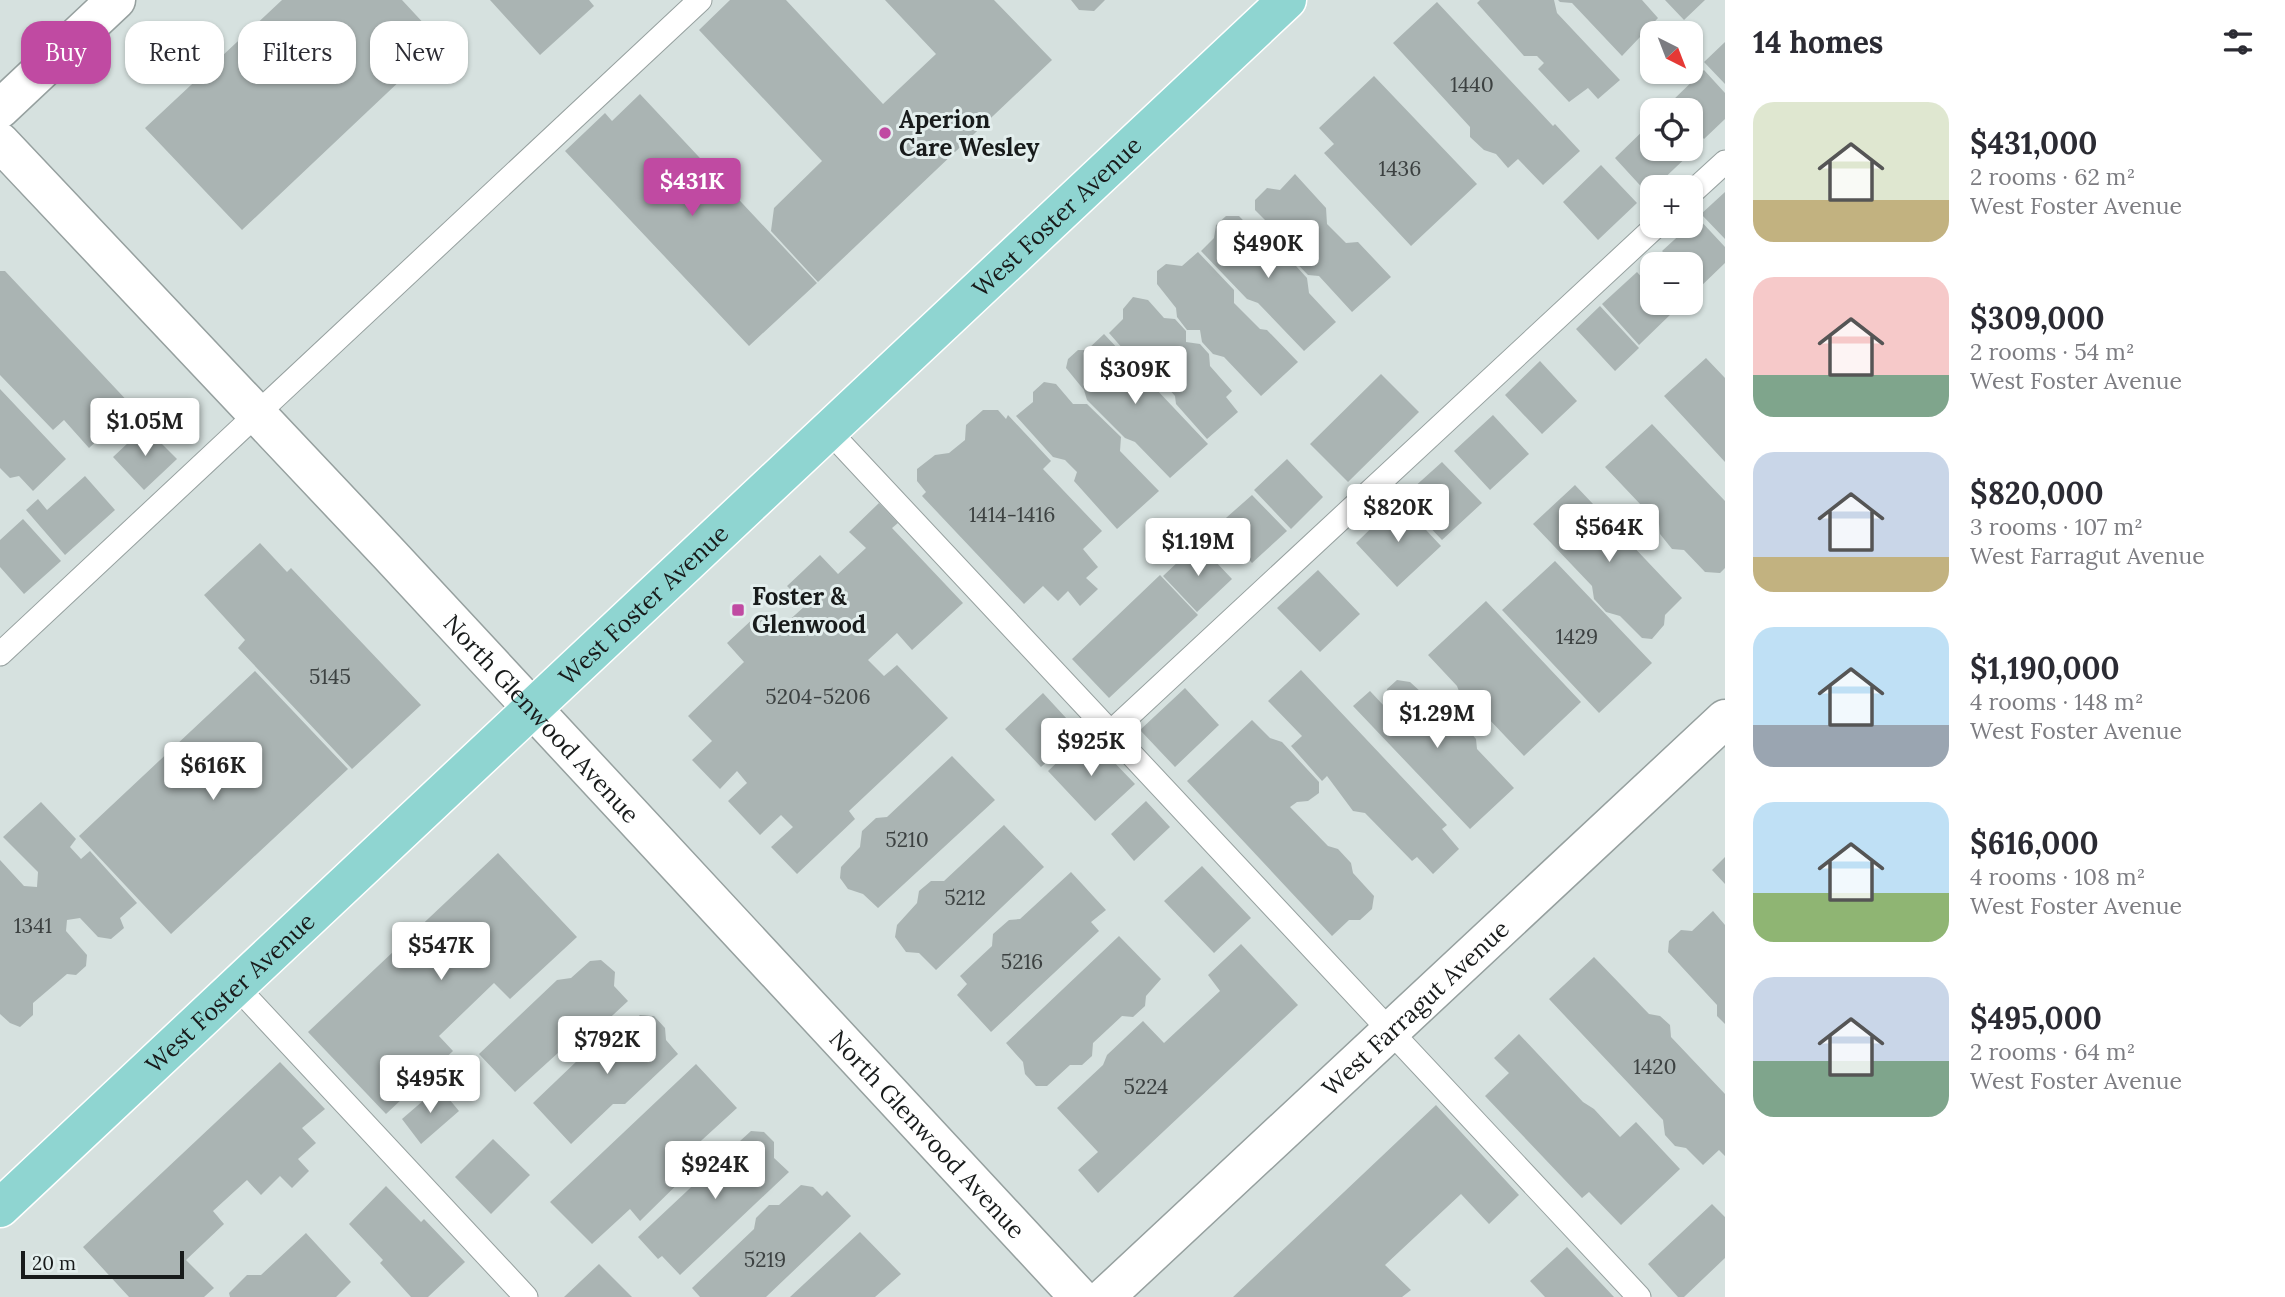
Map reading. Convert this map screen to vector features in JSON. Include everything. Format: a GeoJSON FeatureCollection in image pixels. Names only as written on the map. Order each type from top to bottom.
{"type":"FeatureCollection","features":[{"type":"Feature","properties":{"kind":"main road","name":"West Foster Avenue"},"geometry":{"type":"LineString","coordinates":[[0,1208],[1287,0]]}},
{"type":"Feature","properties":{"kind":"street"},"geometry":{"type":"LineString","coordinates":[[0,109],[116,0]]}},
{"type":"Feature","properties":{"kind":"street","name":"North Glenwood Avenue"},"geometry":{"type":"LineString","coordinates":[[0,142],[532,708],[1079,1297]]}},
{"type":"Feature","properties":{"kind":"street","name":"West Farragut Avenue"},"geometry":{"type":"LineString","coordinates":[[1105,1297],[1725,719]]}},
{"type":"Feature","properties":{"kind":"lane"},"geometry":{"type":"LineString","coordinates":[[0,654],[700,0]]}},
{"type":"Feature","properties":{"kind":"lane"},"geometry":{"type":"LineString","coordinates":[[1703,182],[1725,162]]}},
{"type":"Feature","properties":{"kind":"lane"},"geometry":{"type":"LineString","coordinates":[[1111,732],[1643,238]]}},
{"type":"Feature","properties":{"kind":"lane"},"geometry":{"type":"LineString","coordinates":[[828,430],[1639,1297]]}},
{"type":"Feature","properties":{"kind":"lane"},"geometry":{"type":"LineString","coordinates":[[236,986],[526,1297]]}},
{"type":"Feature","properties":{"kind":"building"},"geometry":{"type":"Polygon","coordinates":[[[282,0],[402,0],[422,21],[370,21],[370,84],[397,84],[242,230],[145,128],[192,84],[224,84],[224,54],[238,41],[238,84],[356,84],[356,21],[260,21],[282,0]]]}},
{"type":"Feature","properties":{"kind":"building"},"geometry":{"type":"Polygon","coordinates":[[[490,0],[589,0],[594,6],[540,55],[490,0]]]}},
{"type":"Feature","properties":{"kind":"building","name":"Aperion Care Wesley"},"geometry":{"type":"Polygon","coordinates":[[[730,0],[786,0],[883,104],[936,54],[885,0],[994,0],[1052,60],[818,282],[771,231],[774,208],[822,161],[699,30],[730,0]]]}},
{"type":"Feature","properties":{"kind":"building"},"geometry":{"type":"Polygon","coordinates":[[[1071,0],[1105,0],[1094,11],[1079,10],[1071,0]]]}},
{"type":"Feature","properties":{"kind":"building"},"geometry":{"type":"Polygon","coordinates":[[[1480,0],[1554,0],[1557,13],[1620,80],[1598,99],[1588,88],[1569,102],[1538,69],[1544,63],[1537,56],[1524,56],[1477,3],[1480,0]]]}},
{"type":"Feature","properties":{"kind":"building"},"geometry":{"type":"Polygon","coordinates":[[[1558,0],[1642,0],[1658,18],[1655,21],[1640,21],[1640,37],[1622,56],[1572,3],[1558,0]]]}},
{"type":"Feature","properties":{"kind":"building"},"geometry":{"type":"Polygon","coordinates":[[[1665,0],[1705,0],[1684,20],[1665,0]]]}},
{"type":"Feature","properties":{"kind":"building"},"geometry":{"type":"Polygon","coordinates":[[[1437,2],[1553,126],[1555,124],[1580,151],[1543,185],[1518,159],[1508,168],[1496,154],[1484,150],[1470,137],[1470,127],[1393,43],[1437,2]]]}},
{"type":"Feature","properties":{"kind":"building"},"geometry":{"type":"Polygon","coordinates":[[[1725,42],[1725,84],[1704,62],[1725,42]]]}},
{"type":"Feature","properties":{"kind":"building"},"geometry":{"type":"Polygon","coordinates":[[[1703,71],[1725,93],[1725,119],[1704,139],[1703,98],[1675,98],[1690,84],[1703,84],[1703,71]]]}},
{"type":"Feature","properties":{"kind":"building"},"geometry":{"type":"Polygon","coordinates":[[[1374,76],[1477,184],[1411,246],[1324,153],[1334,144],[1319,128],[1374,76]]]}},
{"type":"Feature","properties":{"kind":"building"},"geometry":{"type":"Polygon","coordinates":[[[640,94],[817,283],[749,346],[565,151],[605,113],[612,121],[640,94]]]}},
{"type":"Feature","properties":{"kind":"building"},"geometry":{"type":"Polygon","coordinates":[[[1640,134],[1640,161],[1682,161],[1668,175],[1640,175],[1640,185],[1615,158],[1640,134]]]}},
{"type":"Feature","properties":{"kind":"building"},"geometry":{"type":"Polygon","coordinates":[[[1601,165],[1637,203],[1598,240],[1563,202],[1601,165]]]}},
{"type":"Feature","properties":{"kind":"building"},"geometry":{"type":"Polygon","coordinates":[[[1295,174],[1326,208],[1327,224],[1346,243],[1358,242],[1391,277],[1352,312],[1319,276],[1308,275],[1276,242],[1277,232],[1255,210],[1255,200],[1267,188],[1280,190],[1295,174]]]}},
{"type":"Feature","properties":{"kind":"building"},"geometry":{"type":"Polygon","coordinates":[[[1725,192],[1725,239],[1703,216],[1703,212],[1725,192]]]}},
{"type":"Feature","properties":{"kind":"building"},"geometry":{"type":"Polygon","coordinates":[[[1226,216],[1239,216],[1264,242],[1275,243],[1307,278],[1309,293],[1336,322],[1304,351],[1258,303],[1247,299],[1201,251],[1214,238],[1216,225],[1226,216]]]}},
{"type":"Feature","properties":{"kind":"building"},"geometry":{"type":"Polygon","coordinates":[[[1703,223],[1725,247],[1725,263],[1703,284],[1703,252],[1662,251],[1676,238],[1703,238],[1703,223]]]}},
{"type":"Feature","properties":{"kind":"building"},"geometry":{"type":"Polygon","coordinates":[[[1198,252],[1234,290],[1234,303],[1260,329],[1267,330],[1298,362],[1261,396],[1224,357],[1213,354],[1202,342],[1200,330],[1187,330],[1177,317],[1176,308],[1157,284],[1157,271],[1166,264],[1182,266],[1198,252]]]}},
{"type":"Feature","properties":{"kind":"building"},"geometry":{"type":"Polygon","coordinates":[[[0,271],[5,271],[133,407],[89,448],[64,420],[53,430],[0,375],[0,271]]]}},
{"type":"Feature","properties":{"kind":"building"},"geometry":{"type":"Polygon","coordinates":[[[1637,272],[1640,275],[1640,315],[1670,315],[1639,345],[1602,304],[1637,272]]]}},
{"type":"Feature","properties":{"kind":"building"},"geometry":{"type":"Polygon","coordinates":[[[1133,297],[1148,300],[1164,318],[1175,319],[1186,331],[1186,342],[1200,344],[1209,354],[1210,366],[1232,391],[1226,397],[1238,412],[1207,439],[1176,404],[1175,396],[1158,377],[1146,375],[1109,333],[1123,319],[1123,309],[1133,297]]]}},
{"type":"Feature","properties":{"kind":"building"},"geometry":{"type":"Polygon","coordinates":[[[1600,306],[1639,348],[1615,371],[1576,329],[1600,306]]]}},
{"type":"Feature","properties":{"kind":"building"},"geometry":{"type":"Polygon","coordinates":[[[1104,334],[1208,444],[1170,478],[1135,442],[1125,438],[1087,400],[1084,390],[1066,368],[1068,359],[1078,350],[1087,350],[1104,334]]]}},
{"type":"Feature","properties":{"kind":"building"},"geometry":{"type":"Polygon","coordinates":[[[1706,358],[1725,378],[1725,462],[1664,396],[1706,358]]]}},
{"type":"Feature","properties":{"kind":"building"},"geometry":{"type":"Polygon","coordinates":[[[1540,361],[1577,401],[1542,434],[1505,395],[1540,361]]]}},
{"type":"Feature","properties":{"kind":"building"},"geometry":{"type":"Polygon","coordinates":[[[1381,374],[1419,412],[1348,482],[1310,444],[1381,374]]]}},
{"type":"Feature","properties":{"kind":"building"},"geometry":{"type":"Polygon","coordinates":[[[1044,382],[1056,384],[1073,404],[1087,404],[1121,437],[1120,451],[1159,491],[1117,529],[1074,481],[1077,472],[1065,460],[1053,457],[1016,416],[1033,402],[1033,392],[1044,382]]]}},
{"type":"Feature","properties":{"kind":"building"},"geometry":{"type":"Polygon","coordinates":[[[0,389],[66,459],[33,491],[19,476],[10,478],[0,468],[0,389]]]}},
{"type":"Feature","properties":{"kind":"building"},"geometry":{"type":"Polygon","coordinates":[[[983,410],[998,410],[1006,419],[1008,415],[1051,461],[1043,469],[1102,531],[1083,549],[1098,567],[1086,578],[1098,589],[1080,606],[1068,591],[1058,601],[1043,586],[1024,604],[922,496],[926,492],[917,481],[917,469],[935,455],[949,453],[965,440],[966,425],[983,410]]]}},
{"type":"Feature","properties":{"kind":"building"},"geometry":{"type":"Polygon","coordinates":[[[1493,415],[1529,454],[1490,490],[1454,451],[1493,415]]]}},
{"type":"Feature","properties":{"kind":"building"},"geometry":{"type":"Polygon","coordinates":[[[1652,424],[1725,501],[1725,568],[1720,573],[1705,572],[1684,550],[1672,549],[1660,534],[1659,524],[1605,467],[1652,424]]]}},
{"type":"Feature","properties":{"kind":"building"},"geometry":{"type":"Polygon","coordinates":[[[145,427],[177,459],[144,490],[113,457],[145,427]]]}},
{"type":"Feature","properties":{"kind":"building"},"geometry":{"type":"Polygon","coordinates":[[[1287,459],[1323,497],[1291,529],[1254,490],[1287,459]]]}},
{"type":"Feature","properties":{"kind":"building"},"geometry":{"type":"Polygon","coordinates":[[[1442,462],[1482,503],[1442,540],[1402,498],[1442,462]]]}},
{"type":"Feature","properties":{"kind":"building"},"geometry":{"type":"Polygon","coordinates":[[[85,476],[115,510],[65,555],[26,510],[38,499],[47,510],[85,476]]]}},
{"type":"Feature","properties":{"kind":"building"},"geometry":{"type":"Polygon","coordinates":[[[1575,485],[1682,598],[1665,615],[1664,625],[1652,639],[1642,638],[1620,616],[1606,612],[1594,599],[1592,586],[1533,524],[1575,485]]]}},
{"type":"Feature","properties":{"kind":"building"},"geometry":{"type":"Polygon","coordinates":[[[1252,495],[1287,531],[1252,563],[1218,525],[1252,495]]]}},
{"type":"Feature","properties":{"kind":"building"},"geometry":{"type":"Polygon","coordinates":[[[1399,501],[1441,546],[1397,587],[1356,543],[1399,501]]]}},
{"type":"Feature","properties":{"kind":"building"},"geometry":{"type":"Polygon","coordinates":[[[879,503],[898,523],[892,528],[963,603],[912,650],[897,633],[868,660],[884,676],[897,665],[948,718],[849,811],[855,819],[797,874],[771,847],[793,827],[781,815],[760,835],[728,801],[747,783],[737,771],[720,789],[692,760],[712,741],[688,716],[744,662],[727,643],[757,615],[774,634],[806,605],[787,586],[820,555],[838,574],[866,548],[849,532],[879,503]]]}},
{"type":"Feature","properties":{"kind":"building"},"geometry":{"type":"Polygon","coordinates":[[[23,519],[61,561],[24,594],[0,567],[0,540],[23,519]]]}},
{"type":"Feature","properties":{"kind":"building"},"geometry":{"type":"Polygon","coordinates":[[[260,543],[287,572],[291,568],[421,705],[352,769],[238,648],[245,640],[204,595],[260,543]]]}},
{"type":"Feature","properties":{"kind":"building"},"geometry":{"type":"Polygon","coordinates":[[[1198,543],[1232,579],[1197,612],[1163,576],[1198,543]]]}},
{"type":"Feature","properties":{"kind":"building"},"geometry":{"type":"Polygon","coordinates":[[[1555,561],[1652,663],[1599,713],[1502,610],[1555,561]]]}},
{"type":"Feature","properties":{"kind":"building"},"geometry":{"type":"Polygon","coordinates":[[[1318,570],[1360,614],[1320,652],[1277,608],[1318,570]]]}},
{"type":"Feature","properties":{"kind":"building"},"geometry":{"type":"Polygon","coordinates":[[[1160,575],[1198,615],[1109,698],[1072,659],[1160,575]]]}},
{"type":"Feature","properties":{"kind":"building"},"geometry":{"type":"Polygon","coordinates":[[[1486,601],[1581,702],[1524,756],[1486,716],[1473,712],[1462,699],[1457,686],[1428,655],[1486,601]]]}},
{"type":"Feature","properties":{"kind":"building"},"geometry":{"type":"Polygon","coordinates":[[[1301,670],[1447,825],[1442,829],[1459,849],[1433,874],[1417,857],[1412,861],[1365,813],[1353,811],[1327,776],[1322,781],[1291,746],[1302,736],[1268,701],[1301,670]]]}},
{"type":"Feature","properties":{"kind":"building"},"geometry":{"type":"Polygon","coordinates":[[[255,671],[348,769],[171,934],[79,836],[255,671]]]}},
{"type":"Feature","properties":{"kind":"building"},"geometry":{"type":"Polygon","coordinates":[[[1397,680],[1410,682],[1433,703],[1447,705],[1476,739],[1477,749],[1514,788],[1470,829],[1353,706],[1370,691],[1385,707],[1387,689],[1397,680]]]}},
{"type":"Feature","properties":{"kind":"building"},"geometry":{"type":"Polygon","coordinates":[[[1185,688],[1219,725],[1175,767],[1140,730],[1185,688]]]}},
{"type":"Feature","properties":{"kind":"building"},"geometry":{"type":"Polygon","coordinates":[[[1043,693],[1079,732],[1041,767],[1005,729],[1043,693]]]}},
{"type":"Feature","properties":{"kind":"building"},"geometry":{"type":"Polygon","coordinates":[[[1252,720],[1270,738],[1282,742],[1319,782],[1319,793],[1308,801],[1297,802],[1290,807],[1328,846],[1338,849],[1351,863],[1353,873],[1374,896],[1372,909],[1360,920],[1349,920],[1332,936],[1187,781],[1252,720]]]}},
{"type":"Feature","properties":{"kind":"building"},"geometry":{"type":"Polygon","coordinates":[[[1087,734],[1135,784],[1095,821],[1048,771],[1087,734]]]}},
{"type":"Feature","properties":{"kind":"building"},"geometry":{"type":"Polygon","coordinates":[[[952,756],[995,800],[878,908],[863,894],[848,889],[840,878],[841,867],[860,847],[862,831],[876,818],[887,817],[952,756]]]}},
{"type":"Feature","properties":{"kind":"building"},"geometry":{"type":"Polygon","coordinates":[[[1146,801],[1170,827],[1134,861],[1111,834],[1146,801]]]}},
{"type":"Feature","properties":{"kind":"building"},"geometry":{"type":"Polygon","coordinates":[[[41,802],[76,839],[70,847],[81,859],[90,851],[137,903],[120,918],[124,928],[111,939],[98,937],[80,918],[67,920],[66,931],[87,955],[86,966],[76,975],[67,974],[33,1003],[33,1015],[20,1027],[0,1014],[0,860],[24,886],[37,887],[38,872],[3,837],[41,802]]]}},
{"type":"Feature","properties":{"kind":"building"},"geometry":{"type":"Polygon","coordinates":[[[1004,825],[1044,867],[936,970],[919,953],[906,952],[895,937],[897,925],[917,903],[919,891],[931,881],[944,881],[1004,825]]]}},
{"type":"Feature","properties":{"kind":"building"},"geometry":{"type":"Polygon","coordinates":[[[498,853],[577,937],[510,999],[494,983],[439,1036],[453,1051],[386,1114],[308,1032],[498,853]]]}},
{"type":"Feature","properties":{"kind":"building"},"geometry":{"type":"Polygon","coordinates":[[[1725,857],[1725,884],[1712,870],[1725,857]]]}},
{"type":"Feature","properties":{"kind":"building"},"geometry":{"type":"Polygon","coordinates":[[[1202,866],[1251,918],[1214,953],[1164,901],[1202,866]]]}},
{"type":"Feature","properties":{"kind":"building"},"geometry":{"type":"Polygon","coordinates":[[[1071,872],[1106,910],[1091,922],[1099,931],[991,1032],[957,995],[967,984],[960,976],[992,946],[993,934],[1009,920],[1020,919],[1071,872]]]}},
{"type":"Feature","properties":{"kind":"building"},"geometry":{"type":"Polygon","coordinates":[[[1713,911],[1725,925],[1725,1024],[1717,1016],[1717,1005],[1668,952],[1669,941],[1681,930],[1692,931],[1713,911]]]}},
{"type":"Feature","properties":{"kind":"building"},"geometry":{"type":"Polygon","coordinates":[[[1119,936],[1161,979],[1146,996],[1145,1006],[1133,1017],[1122,1016],[1093,1043],[1092,1056],[1082,1065],[1070,1065],[1047,1086],[1036,1086],[1025,1074],[1023,1062],[1006,1043],[1119,936]]]}},
{"type":"Feature","properties":{"kind":"building"},"geometry":{"type":"Polygon","coordinates":[[[1241,944],[1298,1005],[1098,1193],[1078,1170],[1098,1152],[1057,1108],[1103,1065],[1107,1055],[1143,1021],[1164,1043],[1220,991],[1208,975],[1241,944]]]}},
{"type":"Feature","properties":{"kind":"building"},"geometry":{"type":"Polygon","coordinates":[[[1594,957],[1649,1014],[1660,1016],[1670,1025],[1671,1037],[1725,1094],[1725,1156],[1719,1150],[1703,1165],[1686,1148],[1675,1146],[1665,1135],[1663,1120],[1549,999],[1594,957]]]}},
{"type":"Feature","properties":{"kind":"building"},"geometry":{"type":"Polygon","coordinates":[[[601,960],[615,972],[614,986],[628,1001],[570,1055],[559,1052],[515,1092],[479,1054],[557,980],[571,978],[590,961],[601,960]]]}},
{"type":"Feature","properties":{"kind":"building"},"geometry":{"type":"Polygon","coordinates":[[[640,1015],[654,1016],[665,1028],[666,1040],[678,1054],[625,1104],[613,1104],[571,1144],[533,1103],[602,1037],[614,1036],[640,1015]]]}},
{"type":"Feature","properties":{"kind":"building"},"geometry":{"type":"Polygon","coordinates":[[[1519,1034],[1620,1137],[1636,1122],[1680,1169],[1621,1225],[1589,1192],[1582,1198],[1485,1096],[1509,1073],[1494,1058],[1519,1034]]]}},
{"type":"Feature","properties":{"kind":"building"},"geometry":{"type":"Polygon","coordinates":[[[280,1062],[325,1109],[302,1128],[316,1143],[298,1159],[309,1171],[292,1188],[280,1176],[261,1195],[247,1180],[213,1211],[224,1224],[186,1260],[214,1288],[204,1297],[129,1297],[83,1247],[280,1062]]]}},
{"type":"Feature","properties":{"kind":"building"},"geometry":{"type":"Polygon","coordinates":[[[696,1064],[737,1108],[691,1150],[701,1161],[640,1221],[630,1209],[592,1244],[550,1202],[696,1064]]]}},
{"type":"Feature","properties":{"kind":"building"},"geometry":{"type":"Polygon","coordinates":[[[439,1087],[459,1111],[421,1144],[402,1119],[439,1087]]]}},
{"type":"Feature","properties":{"kind":"building"},"geometry":{"type":"Polygon","coordinates":[[[1436,1105],[1519,1195],[1489,1224],[1461,1194],[1385,1265],[1411,1290],[1402,1297],[1233,1297],[1436,1105]]]}},
{"type":"Feature","properties":{"kind":"building"},"geometry":{"type":"Polygon","coordinates":[[[751,1131],[764,1132],[774,1142],[774,1158],[789,1172],[680,1275],[662,1256],[658,1259],[638,1237],[703,1176],[704,1166],[716,1155],[729,1151],[751,1131]]]}},
{"type":"Feature","properties":{"kind":"building"},"geometry":{"type":"Polygon","coordinates":[[[493,1139],[530,1175],[491,1214],[455,1177],[493,1139]]]}},
{"type":"Feature","properties":{"kind":"building"},"geometry":{"type":"Polygon","coordinates":[[[801,1185],[813,1187],[822,1196],[827,1191],[851,1216],[766,1297],[700,1297],[692,1288],[754,1229],[756,1218],[769,1205],[779,1205],[801,1185]]]}},
{"type":"Feature","properties":{"kind":"building"},"geometry":{"type":"Polygon","coordinates":[[[386,1186],[421,1222],[424,1219],[465,1262],[428,1297],[411,1297],[380,1263],[383,1260],[349,1224],[386,1186]]]}},
{"type":"Feature","properties":{"kind":"building"},"geometry":{"type":"Polygon","coordinates":[[[1712,1204],[1725,1217],[1725,1258],[1684,1297],[1678,1297],[1648,1264],[1712,1204]]]}},
{"type":"Feature","properties":{"kind":"building"},"geometry":{"type":"Polygon","coordinates":[[[860,1232],[901,1274],[875,1297],[790,1297],[860,1232]]]}},
{"type":"Feature","properties":{"kind":"building"},"geometry":{"type":"Polygon","coordinates":[[[306,1233],[351,1282],[336,1297],[230,1297],[229,1293],[247,1275],[261,1275],[306,1233]]]}},
{"type":"Feature","properties":{"kind":"building"},"geometry":{"type":"Polygon","coordinates":[[[1567,1247],[1614,1297],[1545,1297],[1530,1281],[1567,1247]]]}},
{"type":"Feature","properties":{"kind":"building"},"geometry":{"type":"Polygon","coordinates":[[[599,1264],[632,1297],[564,1297],[599,1264]]]}},
{"type":"Feature","properties":{"kind":"place","name":"Aperion Care Wesley"},"geometry":{"type":"Point","coordinates":[885,133]}},
{"type":"Feature","properties":{"kind":"place","name":"Foster & Glenwood"},"geometry":{"type":"Point","coordinates":[738,610]}}]}
